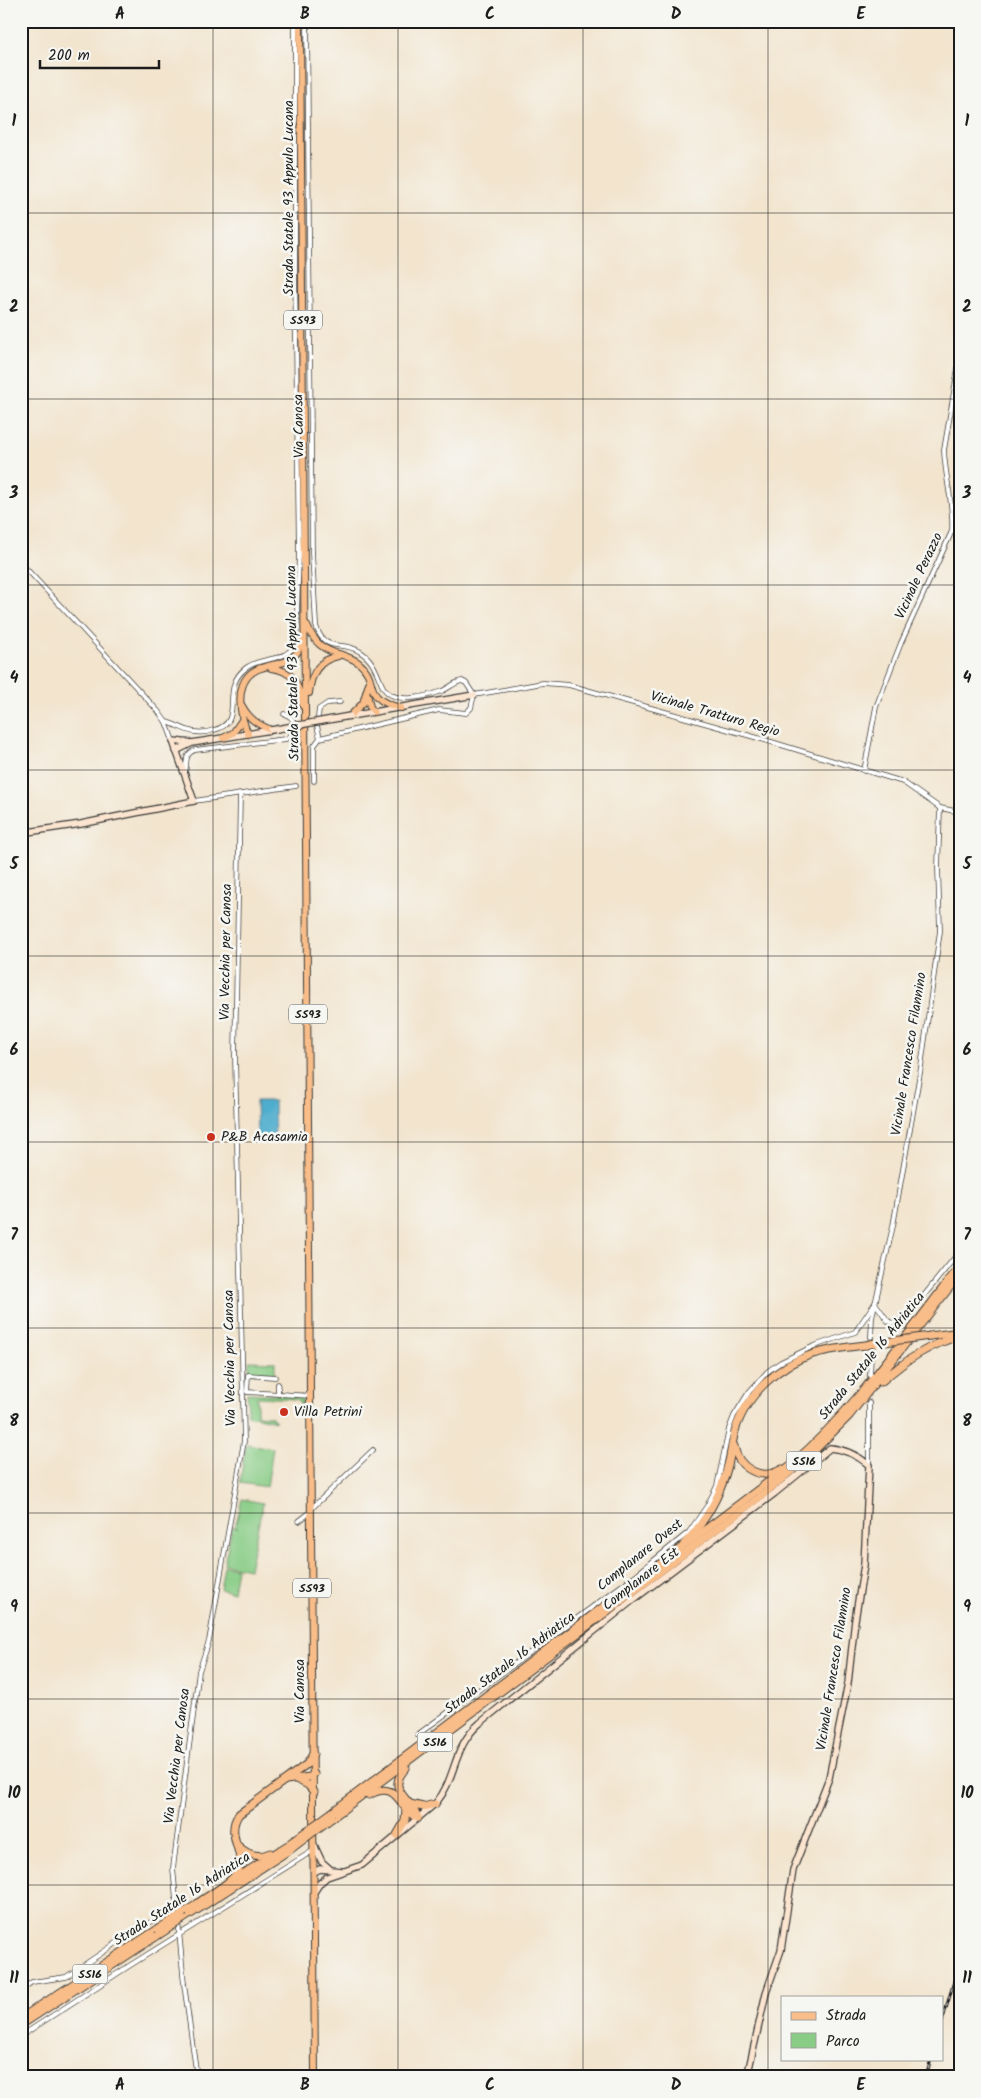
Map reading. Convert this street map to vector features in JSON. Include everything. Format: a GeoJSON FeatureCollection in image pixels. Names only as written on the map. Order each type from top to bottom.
{"type":"FeatureCollection","features":[{"type":"Feature","properties":{"kind":"highway","name":"Strada Statale 16 Adriatica"},"geometry":{"type":"LineString","coordinates":[[332,1815],[345,1809],[444,1735],[782,1473],[822,1436],[862,1392],[960,1266]]}},
{"type":"Feature","properties":{"kind":"highway","name":"Strada Statale 16 Adriatica"},"geometry":{"type":"LineString","coordinates":[[21,2018],[290,1846],[787,1476],[820,1446],[856,1408],[960,1274]]}},
{"type":"Feature","properties":{"kind":"highway","name":"SS16"},"geometry":{"type":"LineString","coordinates":[[652,1572],[690,1538],[711,1508],[725,1477],[738,1424],[751,1399],[763,1385],[781,1370],[813,1354],[866,1345],[873,1340],[885,1342],[960,1332]]}},
{"type":"Feature","properties":{"kind":"highway","name":"SS16"},"geometry":{"type":"LineString","coordinates":[[856,1408],[883,1380],[907,1361],[940,1343],[960,1336]]}},
{"type":"Feature","properties":{"kind":"highway","name":"SS16"},"geometry":{"type":"LineString","coordinates":[[733,1440],[736,1454],[742,1464],[753,1472],[765,1474],[781,1470],[822,1436]]}},
{"type":"Feature","properties":{"kind":"highway","name":"SS16"},"geometry":{"type":"LineString","coordinates":[[406,1804],[398,1789],[400,1775],[444,1735]]}},
{"type":"Feature","properties":{"kind":"highway"},"geometry":{"type":"LineString","coordinates":[[314,1754],[294,1777],[308,1784],[314,1792]]}},
{"type":"Feature","properties":{"kind":"highway","name":"SS16"},"geometry":{"type":"LineString","coordinates":[[198,1903],[236,1873],[240,1859],[233,1829],[239,1814],[285,1780],[307,1772],[314,1774]]}},
{"type":"Feature","properties":{"kind":"highway","name":"SS16"},"geometry":{"type":"LineString","coordinates":[[345,1809],[382,1790],[395,1794],[416,1812],[418,1818]]}},
{"type":"Feature","properties":{"kind":"highway"},"geometry":{"type":"LineString","coordinates":[[397,1835],[406,1818],[406,1804],[419,1807],[435,1804]]}},
{"type":"Feature","properties":{"kind":"highway","name":"SS16"},"geometry":{"type":"LineString","coordinates":[[236,1844],[249,1854],[259,1856],[267,1855],[290,1846]]}},
{"type":"Feature","properties":{"kind":"highway","name":"Strada Statale 16 Adriatica"},"geometry":{"type":"LineString","coordinates":[[184,1915],[198,1903],[290,1846]]}},
{"type":"Feature","properties":{"kind":"highway","name":"Strada Statale 16 Adriatica"},"geometry":{"type":"LineString","coordinates":[[21,2025],[157,1932]]}},
{"type":"Feature","properties":{"kind":"main road","name":"Strada Statale 93 Appulo Lucana"},"geometry":{"type":"LineString","coordinates":[[300,21],[310,1304]]}},
{"type":"Feature","properties":{"kind":"main road"},"geometry":{"type":"LineString","coordinates":[[304,620],[317,643],[329,652],[351,658],[367,672],[374,712]]}},
{"type":"Feature","properties":{"kind":"main road"},"geometry":{"type":"LineString","coordinates":[[248,734],[241,702],[243,685],[248,676],[256,670],[286,662],[294,657],[300,648],[304,620]]}},
{"type":"Feature","properties":{"kind":"main road"},"geometry":{"type":"LineString","coordinates":[[306,724],[310,682],[315,670],[330,658],[342,655]]}},
{"type":"Feature","properties":{"kind":"main road"},"geometry":{"type":"LineString","coordinates":[[266,668],[285,672],[298,685],[306,724]]}},
{"type":"Feature","properties":{"kind":"main road"},"geometry":{"type":"LineString","coordinates":[[371,693],[384,702],[401,708]]}},
{"type":"Feature","properties":{"kind":"main road"},"geometry":{"type":"LineString","coordinates":[[350,716],[371,693]]}},
{"type":"Feature","properties":{"kind":"main road"},"geometry":{"type":"LineString","coordinates":[[246,719],[271,730]]}},
{"type":"Feature","properties":{"kind":"main road"},"geometry":{"type":"LineString","coordinates":[[223,738],[233,733],[246,719]]}},
{"type":"Feature","properties":{"kind":"main road","name":"Via Canosa"},"geometry":{"type":"LineString","coordinates":[[310,1304],[315,2077]]}},
{"type":"Feature","properties":{"kind":"street","name":"Via Canosa"},"geometry":{"type":"LineString","coordinates":[[166,722],[194,732],[214,730],[229,722],[232,716],[232,690],[242,671],[258,661],[282,658],[289,654],[296,644],[299,553],[295,266],[295,21]]}},
{"type":"Feature","properties":{"kind":"street","name":"Via Canosa"},"geometry":{"type":"LineString","coordinates":[[307,21],[312,553],[316,626],[318,634],[327,643],[357,649],[364,654],[377,670],[385,690],[394,696],[404,698],[433,693],[462,681],[466,683],[474,695]]}},
{"type":"Feature","properties":{"kind":"street","name":"Vicinale Perazzo"},"geometry":{"type":"LineString","coordinates":[[864,770],[876,707],[901,642],[952,531],[953,514],[944,466],[944,450],[960,357]]}},
{"type":"Feature","properties":{"kind":"street"},"geometry":{"type":"LineString","coordinates":[[21,563],[158,711],[166,722],[194,801]]}},
{"type":"Feature","properties":{"kind":"street","name":"Vicinale Tratturo Regio"},"geometry":{"type":"LineString","coordinates":[[474,695],[543,683],[569,685],[765,740],[903,782],[940,808]]}},
{"type":"Feature","properties":{"kind":"street"},"geometry":{"type":"LineString","coordinates":[[173,741],[192,743],[474,695],[471,708],[466,713],[438,710],[320,738],[314,746],[314,781]]}},
{"type":"Feature","properties":{"kind":"street"},"geometry":{"type":"LineString","coordinates":[[320,738],[317,726],[319,709],[328,703],[340,702]]}},
{"type":"Feature","properties":{"kind":"street"},"geometry":{"type":"LineString","coordinates":[[184,774],[186,757],[189,752],[286,739],[294,732],[294,722],[291,717],[284,714]]}},
{"type":"Feature","properties":{"kind":"street"},"geometry":{"type":"LineString","coordinates":[[176,751],[192,743]]}},
{"type":"Feature","properties":{"kind":"street"},"geometry":{"type":"LineString","coordinates":[[21,834],[194,801],[296,786]]}},
{"type":"Feature","properties":{"kind":"street","name":"Via Vecchia per Canosa"},"geometry":{"type":"LineString","coordinates":[[197,2077],[178,1935],[173,1868],[199,1671],[209,1641],[244,1441],[235,1056],[240,794]]}},
{"type":"Feature","properties":{"kind":"street"},"geometry":{"type":"LineString","coordinates":[[940,808],[960,812]]}},
{"type":"Feature","properties":{"kind":"street","name":"Vicinale Francesco Filannino"},"geometry":{"type":"LineString","coordinates":[[873,1340],[872,1317],[893,1226],[921,1067],[940,931],[938,867],[940,808]]}},
{"type":"Feature","properties":{"kind":"street"},"geometry":{"type":"LineString","coordinates":[[875,1302],[888,1321],[892,1323],[906,1319],[960,1251]]}},
{"type":"Feature","properties":{"kind":"street","name":"Complanare Ovest"},"geometry":{"type":"LineString","coordinates":[[417,1734],[636,1576],[688,1532],[707,1506],[716,1486],[721,1474],[729,1429],[734,1416],[749,1392],[767,1372],[781,1362],[814,1346],[855,1332],[875,1302]]}},
{"type":"Feature","properties":{"kind":"street"},"geometry":{"type":"LineString","coordinates":[[870,1376],[871,1353]]}},
{"type":"Feature","properties":{"kind":"street"},"geometry":{"type":"LineString","coordinates":[[275,1377],[248,1376],[247,1392],[311,1396]]}},
{"type":"Feature","properties":{"kind":"street"},"geometry":{"type":"LineString","coordinates":[[278,1384],[278,1394]]}},
{"type":"Feature","properties":{"kind":"street","name":"Vicinale Francesco Filannino"},"geometry":{"type":"LineString","coordinates":[[747,2077],[766,1993],[780,1950],[793,1870],[829,1778],[848,1683],[864,1557],[869,1464],[869,1403]]}},
{"type":"Feature","properties":{"kind":"street","name":"Complanare Est"},"geometry":{"type":"LineString","coordinates":[[314,1872],[318,1869],[344,1872],[362,1865],[435,1804],[444,1792],[462,1744],[472,1730],[625,1606],[775,1493],[830,1448],[840,1449],[856,1455],[869,1464]]}},
{"type":"Feature","properties":{"kind":"street"},"geometry":{"type":"LineString","coordinates":[[299,1521],[373,1450]]}},
{"type":"Feature","properties":{"kind":"street"},"geometry":{"type":"LineString","coordinates":[[21,2036],[314,1847],[322,1862],[331,1872]]}},
{"type":"Feature","properties":{"kind":"street","name":"Complanare Est"},"geometry":{"type":"LineString","coordinates":[[314,1892],[321,1881],[331,1872]]}},
{"type":"Feature","properties":{"kind":"street"},"geometry":{"type":"LineString","coordinates":[[21,1990],[32,1982],[66,1977],[127,1936],[176,1907]]}},
{"type":"Feature","properties":{"kind":"green space"},"geometry":{"type":"Polygon","coordinates":[[[249,1361],[275,1362],[275,1374],[249,1373],[249,1361]]]}},
{"type":"Feature","properties":{"kind":"green space"},"geometry":{"type":"Polygon","coordinates":[[[247,1393],[302,1396],[303,1418],[301,1418],[300,1403],[297,1399],[257,1397],[257,1415],[270,1416],[276,1421],[248,1415],[247,1393]]]}},
{"type":"Feature","properties":{"kind":"green space"},"geometry":{"type":"Polygon","coordinates":[[[246,1444],[273,1448],[267,1487],[240,1483],[246,1444]]]}},
{"type":"Feature","properties":{"kind":"green space"},"geometry":{"type":"Polygon","coordinates":[[[242,1499],[263,1503],[249,1569],[224,1564],[232,1527],[238,1528],[235,1527],[242,1499]]]}},
{"type":"Feature","properties":{"kind":"green space"},"geometry":{"type":"Polygon","coordinates":[[[224,1566],[237,1568],[233,1592],[220,1589],[224,1566]]]}},
{"type":"Feature","properties":{"kind":"water"},"geometry":{"type":"Polygon","coordinates":[[[256,1101],[274,1101],[275,1140],[257,1140],[256,1101]]]}},
{"type":"Feature","properties":{"kind":"tunnel"},"geometry":{"type":"LineString","coordinates":[[869,1403],[870,1391]]}},
{"type":"Feature","properties":{"kind":"railway"},"geometry":{"type":"LineString","coordinates":[[944,2015],[960,1961]]}},
{"type":"Feature","properties":{"kind":"railway"},"geometry":{"type":"LineString","coordinates":[[926,2077],[931,2060]]}},
{"type":"Feature","properties":{"kind":"place","name":"P&B Acasamia"},"geometry":{"type":"Point","coordinates":[211,1137]}},
{"type":"Feature","properties":{"kind":"place","name":"Villa Petrini"},"geometry":{"type":"Point","coordinates":[284,1412]}}]}
